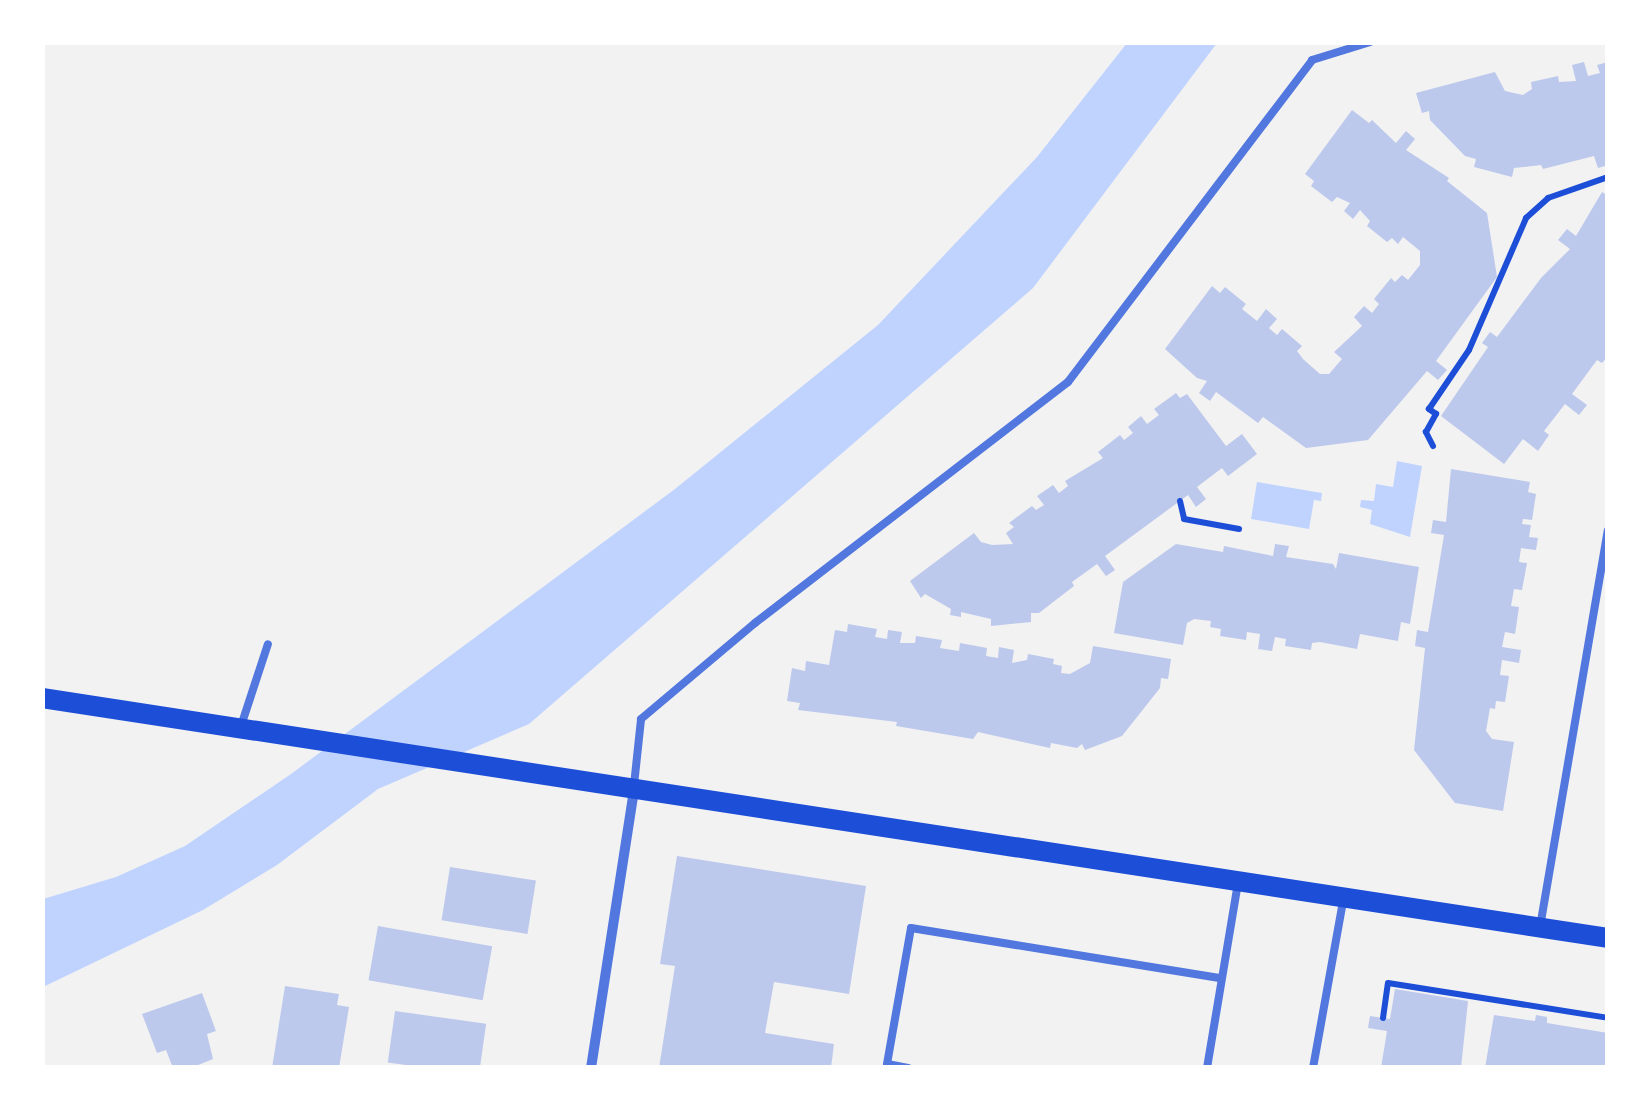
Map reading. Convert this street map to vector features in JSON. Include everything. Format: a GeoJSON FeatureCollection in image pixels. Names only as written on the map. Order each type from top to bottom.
{"type":"FeatureCollection","features":[{"type":"Feature","properties":{"kind":"main road"},"geometry":{"type":"LineString","coordinates":[[42,698],[1608,938]]}},
{"type":"Feature","properties":{"kind":"street"},"geometry":{"type":"LineString","coordinates":[[591,1068],[634,790]]}},
{"type":"Feature","properties":{"kind":"lane"},"geometry":{"type":"LineString","coordinates":[[634,790],[641,718],[755,623],[1068,382],[1312,60],[1370,42]]}},
{"type":"Feature","properties":{"kind":"lane"},"geometry":{"type":"LineString","coordinates":[[1540,927],[1608,531]]}},
{"type":"Feature","properties":{"kind":"lane"},"geometry":{"type":"LineString","coordinates":[[240,728],[268,644]]}},
{"type":"Feature","properties":{"kind":"lane"},"geometry":{"type":"LineString","coordinates":[[1207,1068],[1238,882]]}},
{"type":"Feature","properties":{"kind":"lane"},"geometry":{"type":"LineString","coordinates":[[1313,1068],[1344,897]]}},
{"type":"Feature","properties":{"kind":"lane"},"geometry":{"type":"LineString","coordinates":[[908,1068],[887,1064],[911,928],[1221,978]]}},
{"type":"Feature","properties":{"kind":"path"},"geometry":{"type":"LineString","coordinates":[[1433,446],[1426,432],[1436,414],[1429,409],[1469,350],[1526,218],[1548,198],[1608,177]]}},
{"type":"Feature","properties":{"kind":"path"},"geometry":{"type":"LineString","coordinates":[[1180,501],[1184,519],[1239,528]]}},
{"type":"Feature","properties":{"kind":"path"},"geometry":{"type":"LineString","coordinates":[[1383,1018],[1388,983],[1608,1018]]}},
{"type":"Feature","properties":{"kind":"water"},"geometry":{"type":"Polygon","coordinates":[[[1127,43],[1217,43],[1033,288],[529,724],[378,789],[277,865],[203,910],[43,987],[43,899],[116,877],[185,846],[291,774],[675,489],[878,325],[1037,157],[1127,43]]]}},
{"type":"Feature","properties":{"kind":"water"},"geometry":{"type":"Polygon","coordinates":[[[1397,461],[1422,466],[1410,537],[1370,524],[1372,510],[1360,507],[1361,500],[1374,501],[1376,484],[1393,487],[1397,461]]]}},
{"type":"Feature","properties":{"kind":"water"},"geometry":{"type":"Polygon","coordinates":[[[1257,482],[1322,493],[1321,501],[1314,500],[1309,529],[1251,519],[1257,482]]]}},
{"type":"Feature","properties":{"kind":"building"},"geometry":{"type":"Polygon","coordinates":[[[1584,62],[1588,76],[1600,73],[1597,65],[1608,62],[1608,165],[1598,168],[1594,156],[1543,169],[1541,165],[1514,168],[1512,177],[1474,167],[1476,159],[1465,156],[1430,120],[1429,111],[1422,113],[1416,93],[1495,72],[1505,91],[1523,95],[1532,89],[1531,82],[1558,76],[1559,82],[1576,81],[1572,65],[1584,62]]]}},
{"type":"Feature","properties":{"kind":"building"},"geometry":{"type":"Polygon","coordinates":[[[1352,110],[1369,123],[1372,120],[1396,143],[1406,131],[1415,139],[1406,150],[1449,178],[1447,181],[1487,213],[1497,277],[1436,361],[1447,370],[1438,380],[1427,371],[1368,440],[1306,448],[1263,417],[1258,423],[1216,392],[1210,401],[1199,393],[1207,381],[1197,378],[1165,349],[1212,286],[1220,293],[1225,287],[1246,304],[1242,309],[1257,321],[1266,309],[1277,319],[1269,328],[1277,335],[1282,329],[1302,346],[1297,351],[1303,359],[1320,374],[1329,374],[1342,359],[1334,352],[1362,326],[1354,317],[1364,306],[1372,313],[1379,304],[1374,299],[1391,278],[1395,282],[1402,275],[1408,280],[1420,265],[1420,251],[1403,237],[1398,244],[1392,238],[1387,242],[1367,226],[1370,221],[1360,210],[1353,219],[1344,211],[1350,203],[1337,197],[1332,202],[1311,186],[1314,181],[1305,174],[1352,110]]]}},
{"type":"Feature","properties":{"kind":"building"},"geometry":{"type":"Polygon","coordinates":[[[1602,192],[1608,196],[1608,356],[1602,363],[1597,360],[1572,394],[1587,405],[1579,415],[1565,404],[1544,431],[1549,435],[1538,451],[1523,439],[1504,464],[1441,416],[1488,347],[1482,343],[1490,332],[1497,337],[1541,278],[1570,249],[1558,240],[1567,229],[1576,236],[1602,192]]]}},
{"type":"Feature","properties":{"kind":"building"},"geometry":{"type":"Polygon","coordinates":[[[1176,393],[1180,398],[1187,394],[1226,446],[1242,434],[1257,454],[1228,476],[1222,468],[1197,487],[1206,499],[1196,507],[1188,495],[1105,556],[1115,570],[1106,576],[1097,564],[1039,613],[1031,613],[1031,622],[991,626],[991,619],[961,612],[961,617],[950,615],[951,609],[925,594],[921,598],[910,581],[974,533],[981,542],[1013,544],[1006,533],[1014,527],[1009,523],[1032,506],[1036,510],[1044,505],[1037,496],[1053,485],[1059,493],[1068,486],[1065,481],[1103,458],[1098,452],[1120,435],[1124,440],[1133,433],[1128,427],[1141,416],[1147,424],[1159,415],[1154,409],[1176,393]]]}},
{"type":"Feature","properties":{"kind":"building"},"geometry":{"type":"Polygon","coordinates":[[[1451,469],[1530,482],[1528,492],[1536,494],[1532,520],[1523,519],[1522,524],[1531,525],[1529,537],[1538,538],[1536,550],[1521,548],[1519,562],[1527,563],[1522,590],[1514,589],[1511,606],[1519,607],[1515,634],[1505,632],[1502,647],[1521,650],[1519,663],[1502,660],[1500,675],[1509,676],[1505,702],[1496,701],[1495,709],[1490,708],[1486,731],[1492,739],[1514,742],[1503,811],[1455,803],[1414,750],[1425,648],[1415,646],[1417,630],[1428,632],[1444,535],[1431,533],[1433,520],[1446,522],[1451,469]]]}},
{"type":"Feature","properties":{"kind":"building"},"geometry":{"type":"Polygon","coordinates":[[[1176,544],[1223,552],[1224,546],[1273,556],[1275,544],[1289,546],[1286,557],[1333,564],[1336,569],[1339,553],[1419,567],[1410,624],[1401,622],[1398,641],[1360,634],[1357,649],[1320,642],[1312,643],[1311,650],[1285,646],[1286,639],[1275,637],[1272,651],[1258,649],[1260,634],[1247,632],[1246,640],[1220,636],[1221,629],[1210,627],[1211,621],[1194,619],[1187,623],[1183,645],[1114,633],[1123,582],[1176,544]]]}},
{"type":"Feature","properties":{"kind":"building"},"geometry":{"type":"Polygon","coordinates":[[[848,624],[877,629],[875,637],[887,639],[888,630],[902,632],[900,643],[915,643],[916,636],[942,640],[940,648],[959,651],[960,643],[987,648],[986,656],[998,658],[999,647],[1014,650],[1012,663],[1027,660],[1028,654],[1054,659],[1053,664],[1062,666],[1061,673],[1070,674],[1090,663],[1093,646],[1171,659],[1168,679],[1161,678],[1160,688],[1122,736],[1085,750],[1082,744],[1077,748],[1051,743],[1050,748],[978,732],[973,739],[896,726],[897,722],[798,710],[800,703],[787,701],[792,668],[805,671],[806,661],[829,665],[835,630],[847,632],[848,624]]]}},
{"type":"Feature","properties":{"kind":"building"},"geometry":{"type":"Polygon","coordinates":[[[677,856],[866,886],[849,994],[774,982],[765,1033],[834,1044],[831,1068],[659,1068],[675,966],[660,964],[677,856]]]}},
{"type":"Feature","properties":{"kind":"building"},"geometry":{"type":"Polygon","coordinates":[[[450,867],[536,881],[527,934],[442,920],[450,867]]]}},
{"type":"Feature","properties":{"kind":"building"},"geometry":{"type":"Polygon","coordinates":[[[378,926],[492,946],[483,1000],[368,980],[378,926]]]}},
{"type":"Feature","properties":{"kind":"building"},"geometry":{"type":"Polygon","coordinates":[[[285,986],[339,994],[337,1005],[349,1007],[339,1068],[272,1068],[285,986]]]}},
{"type":"Feature","properties":{"kind":"building"},"geometry":{"type":"Polygon","coordinates":[[[1395,989],[1468,1001],[1461,1068],[1381,1068],[1387,1031],[1368,1028],[1370,1016],[1390,1019],[1395,989]]]}},
{"type":"Feature","properties":{"kind":"building"},"geometry":{"type":"Polygon","coordinates":[[[202,993],[216,1031],[207,1034],[213,1059],[191,1068],[173,1068],[166,1050],[157,1053],[142,1014],[202,993]]]}},
{"type":"Feature","properties":{"kind":"building"},"geometry":{"type":"Polygon","coordinates":[[[395,1011],[486,1024],[480,1068],[427,1068],[388,1062],[395,1011]]]}},
{"type":"Feature","properties":{"kind":"building"},"geometry":{"type":"Polygon","coordinates":[[[1494,1015],[1535,1021],[1536,1015],[1547,1017],[1547,1023],[1608,1033],[1608,1068],[1485,1068],[1494,1015]]]}}]}
